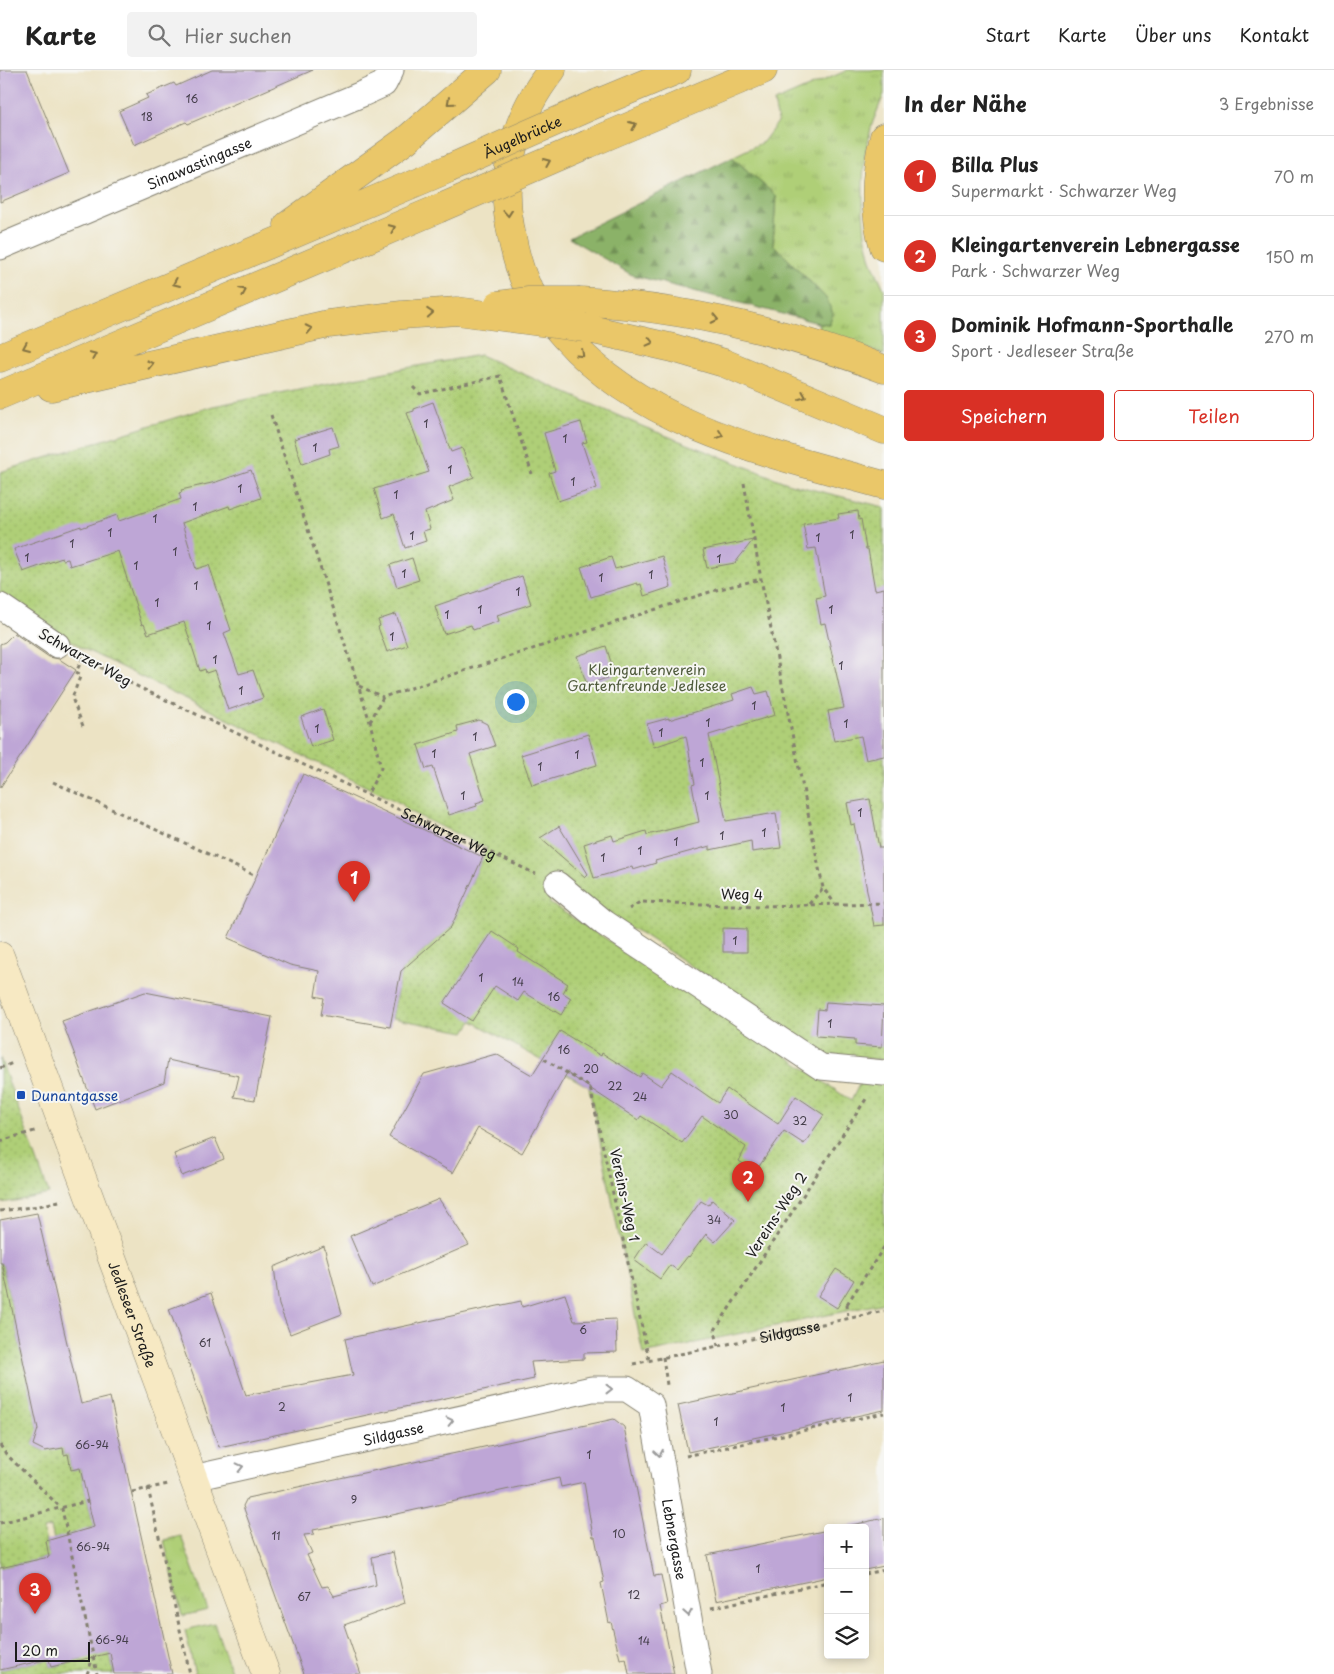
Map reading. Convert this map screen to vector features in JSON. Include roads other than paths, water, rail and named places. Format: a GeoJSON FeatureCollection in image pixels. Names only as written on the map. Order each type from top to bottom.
{"type":"FeatureCollection","features":[{"type":"Feature","properties":{"kind":"highway"},"geometry":{"type":"LineString","coordinates":[[0,358],[253,251],[398,146],[487,70]]}},
{"type":"Feature","properties":{"kind":"highway"},"geometry":{"type":"LineString","coordinates":[[552,70],[531,101],[519,128],[511,159],[507,189],[508,215],[514,247],[526,283],[547,317],[574,348],[602,374],[631,394],[668,414],[711,432],[781,456],[884,485]]}},
{"type":"Feature","properties":{"kind":"highway","name":"Äugelbrücke"},"geometry":{"type":"LineString","coordinates":[[253,251],[677,70]]}},
{"type":"Feature","properties":{"kind":"highway"},"geometry":{"type":"LineString","coordinates":[[0,396],[763,70]]}},
{"type":"Feature","properties":{"kind":"highway"},"geometry":{"type":"LineString","coordinates":[[884,137],[876,181],[877,210],[884,247]]}},
{"type":"Feature","properties":{"kind":"highway"},"geometry":{"type":"LineString","coordinates":[[0,396],[328,324],[402,315],[457,311],[529,301],[580,301],[629,304],[681,312],[787,336],[884,369]]}},
{"type":"Feature","properties":{"kind":"highway"},"geometry":{"type":"LineString","coordinates":[[457,311],[585,328],[673,348],[724,363],[884,430]]}},
{"type":"Feature","properties":{"kind":"street","name":"Sinawastingasse"},"geometry":{"type":"LineString","coordinates":[[0,246],[362,94],[384,84],[392,70]]}},
{"type":"Feature","properties":{"kind":"street","name":"Schwarzer Weg"},"geometry":{"type":"LineString","coordinates":[[0,606],[57,645]]}},
{"type":"Feature","properties":{"kind":"street"},"geometry":{"type":"LineString","coordinates":[[557,884],[604,923],[821,1067],[884,1073]]}},
{"type":"Feature","properties":{"kind":"street","name":"Jedleseer Straße"},"geometry":{"type":"LineString","coordinates":[[0,956],[266,1674]]}},
{"type":"Feature","properties":{"kind":"street","name":"Sildgasse"},"geometry":{"type":"LineString","coordinates":[[193,1478],[592,1389],[627,1389],[651,1405]]}},
{"type":"Feature","properties":{"kind":"street","name":"Lebnergasse"},"geometry":{"type":"LineString","coordinates":[[651,1405],[698,1674]]}},
{"type":"Feature","properties":{"kind":"place","name":"Billa Plus"},"geometry":{"type":"Point","coordinates":[354,902]}},
{"type":"Feature","properties":{"kind":"place","name":"Dunantgasse"},"geometry":{"type":"Point","coordinates":[21,1095]}},
{"type":"Feature","properties":{"kind":"place","name":"Kleingartenverein Lebnergasse"},"geometry":{"type":"Point","coordinates":[748,1202]}},
{"type":"Feature","properties":{"kind":"place","name":"Dominik Hofmann-Sporthalle"},"geometry":{"type":"Point","coordinates":[35,1614]}},
{"type":"Feature","properties":{"kind":"park label","name":"Kleingartenverein Gartenfreunde Jedlesee"},"geometry":{"type":"Point","coordinates":[647,678]}}]}
